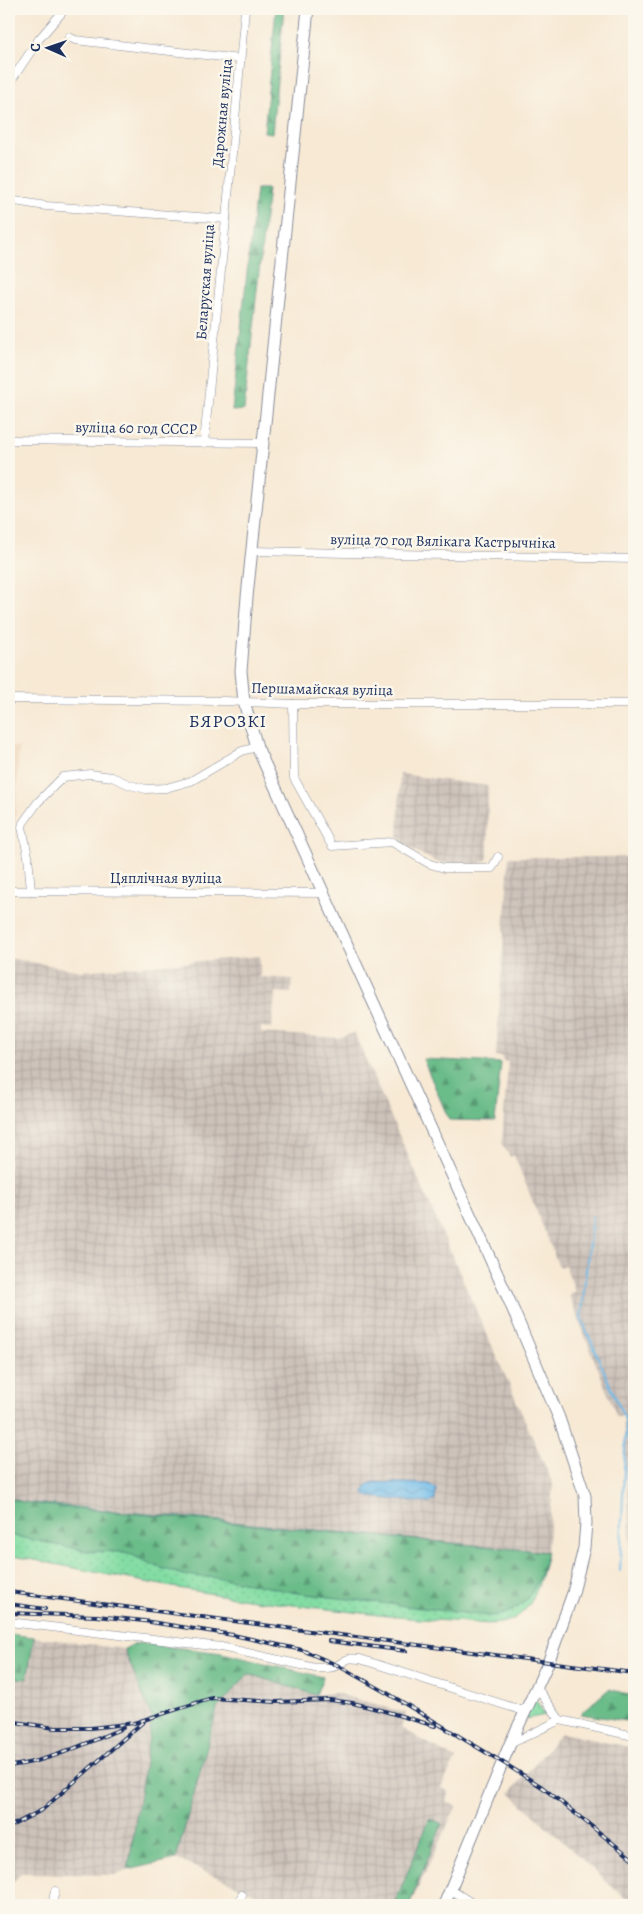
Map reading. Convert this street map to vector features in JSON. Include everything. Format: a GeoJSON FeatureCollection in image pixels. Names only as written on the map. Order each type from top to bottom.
{"type":"FeatureCollection","features":[{"type":"Feature","properties":{"kind":"main road"},"geometry":{"type":"LineString","coordinates":[[308,9],[251,551],[241,670],[244,702],[257,747],[508,1300],[559,1418],[585,1496],[586,1523],[580,1570],[560,1630],[537,1688],[524,1711],[510,1744],[444,1905]]}},
{"type":"Feature","properties":{"kind":"street"},"geometry":{"type":"LineString","coordinates":[[9,84],[39,39],[65,9]]}},
{"type":"Feature","properties":{"kind":"street","name":"Дарожная вуліца"},"geometry":{"type":"LineString","coordinates":[[226,219],[245,9]]}},
{"type":"Feature","properties":{"kind":"street"},"geometry":{"type":"LineString","coordinates":[[70,37],[75,40],[240,59]]}},
{"type":"Feature","properties":{"kind":"street","name":"Беларуская вуліца"},"geometry":{"type":"LineString","coordinates":[[9,200],[46,206],[226,219],[204,442]]}},
{"type":"Feature","properties":{"kind":"street","name":"вуліца 60 год СССР"},"geometry":{"type":"LineString","coordinates":[[9,440],[262,443]]}},
{"type":"Feature","properties":{"kind":"street","name":"вуліца 70 год Вялікага Кастрычніка"},"geometry":{"type":"LineString","coordinates":[[251,551],[634,559]]}},
{"type":"Feature","properties":{"kind":"street","name":"Першамайская вуліца"},"geometry":{"type":"LineString","coordinates":[[9,699],[293,704],[634,704]]}},
{"type":"Feature","properties":{"kind":"street"},"geometry":{"type":"LineString","coordinates":[[293,704],[294,778],[332,846],[392,842],[430,864],[444,868],[492,868],[498,857]]}},
{"type":"Feature","properties":{"kind":"street"},"geometry":{"type":"LineString","coordinates":[[31,891],[23,823],[38,802],[63,777],[90,774],[112,777],[130,785],[146,789],[166,788],[191,782],[242,751],[257,747]]}},
{"type":"Feature","properties":{"kind":"street","name":"Цяплічная вуліца"},"geometry":{"type":"LineString","coordinates":[[9,891],[324,893]]}},
{"type":"Feature","properties":{"kind":"street"},"geometry":{"type":"LineString","coordinates":[[9,1622],[221,1647],[323,1669],[337,1666],[344,1660],[351,1658],[360,1659],[524,1711]]}},
{"type":"Feature","properties":{"kind":"street"},"geometry":{"type":"LineString","coordinates":[[537,1688],[560,1720]]}},
{"type":"Feature","properties":{"kind":"street"},"geometry":{"type":"LineString","coordinates":[[510,1744],[560,1720],[634,1736]]}},
{"type":"Feature","properties":{"kind":"street"},"geometry":{"type":"LineString","coordinates":[[450,1889],[475,1905]]}},
{"type":"Feature","properties":{"kind":"street"},"geometry":{"type":"LineString","coordinates":[[52,1905],[55,1892]]}},
{"type":"Feature","properties":{"kind":"street"},"geometry":{"type":"LineString","coordinates":[[238,1905],[242,1895]]}},
{"type":"Feature","properties":{"kind":"shaded area"},"geometry":{"type":"Polygon","coordinates":[[[9,747],[19,747],[15,821],[9,821],[9,747]]]}},
{"type":"Feature","properties":{"kind":"shaded area"},"geometry":{"type":"Polygon","coordinates":[[[400,774],[488,786],[488,859],[479,864],[438,863],[398,842],[400,774]]]}},
{"type":"Feature","properties":{"kind":"shaded area"},"geometry":{"type":"Polygon","coordinates":[[[509,857],[634,857],[634,1571],[632,1570],[623,1415],[617,1417],[569,1295],[575,1291],[565,1265],[559,1267],[514,1155],[510,1157],[502,1144],[508,1062],[502,1061],[502,1057],[496,1056],[509,857]]]}},
{"type":"Feature","properties":{"kind":"shaded area"},"geometry":{"type":"Polygon","coordinates":[[[260,956],[260,977],[292,979],[291,993],[275,992],[272,1028],[261,1027],[261,1033],[338,1038],[354,1033],[553,1484],[547,1552],[60,1507],[23,1502],[9,1498],[9,958],[81,971],[260,956]]]}},
{"type":"Feature","properties":{"kind":"shaded area"},"geometry":{"type":"Polygon","coordinates":[[[34,1637],[124,1649],[152,1718],[128,1870],[117,1875],[21,1873],[9,1887],[9,1677],[27,1679],[34,1637]]]}},
{"type":"Feature","properties":{"kind":"shaded area"},"geometry":{"type":"Polygon","coordinates":[[[249,1674],[316,1695],[335,1693],[406,1713],[401,1728],[456,1759],[441,1787],[449,1792],[446,1801],[456,1807],[410,1905],[281,1905],[176,1859],[217,1709],[249,1674]]]}},
{"type":"Feature","properties":{"kind":"shaded area"},"geometry":{"type":"Polygon","coordinates":[[[561,1733],[634,1748],[634,1905],[510,1793],[561,1733]]]}},
{"type":"Feature","properties":{"kind":"green space"},"geometry":{"type":"Polygon","coordinates":[[[276,9],[284,9],[272,133],[264,132],[276,9]]]}},
{"type":"Feature","properties":{"kind":"green space"},"geometry":{"type":"Polygon","coordinates":[[[256,189],[268,189],[244,410],[232,411],[256,189]]]}},
{"type":"Feature","properties":{"kind":"green space"},"geometry":{"type":"Polygon","coordinates":[[[423,1059],[501,1063],[495,1121],[449,1120],[423,1059]]]}},
{"type":"Feature","properties":{"kind":"green space"},"geometry":{"type":"Polygon","coordinates":[[[9,1498],[23,1502],[547,1552],[540,1581],[532,1600],[519,1615],[511,1620],[489,1624],[402,1617],[211,1594],[9,1555],[9,1498]]]}},
{"type":"Feature","properties":{"kind":"green space"},"geometry":{"type":"Polygon","coordinates":[[[9,1498],[23,1502],[60,1507],[547,1552],[535,1586],[522,1604],[502,1614],[489,1616],[297,1593],[228,1579],[184,1575],[158,1567],[132,1555],[119,1552],[87,1551],[9,1535],[9,1498]]]}},
{"type":"Feature","properties":{"kind":"green space"},"geometry":{"type":"Polygon","coordinates":[[[9,1634],[34,1637],[27,1679],[9,1677],[9,1634]]]}},
{"type":"Feature","properties":{"kind":"green space"},"geometry":{"type":"Polygon","coordinates":[[[138,1643],[222,1653],[323,1677],[316,1695],[248,1674],[217,1709],[176,1859],[128,1870],[152,1718],[124,1649],[138,1643]]]}},
{"type":"Feature","properties":{"kind":"green space"},"geometry":{"type":"Polygon","coordinates":[[[609,1689],[634,1696],[634,1722],[580,1714],[609,1689]]]}},
{"type":"Feature","properties":{"kind":"green space"},"geometry":{"type":"Polygon","coordinates":[[[535,1699],[545,1715],[525,1719],[535,1699]]]}},
{"type":"Feature","properties":{"kind":"green space"},"geometry":{"type":"Polygon","coordinates":[[[430,1818],[442,1824],[409,1905],[394,1905],[430,1818]]]}},
{"type":"Feature","properties":{"kind":"water"},"geometry":{"type":"Polygon","coordinates":[[[375,1482],[429,1484],[436,1489],[435,1500],[428,1503],[369,1497],[364,1493],[365,1488],[375,1482]]]}},
{"type":"Feature","properties":{"kind":"waterway"},"geometry":{"type":"LineString","coordinates":[[592,1216],[581,1318],[626,1422],[620,1571]]}},
{"type":"Feature","properties":{"kind":"railway"},"geometry":{"type":"LineString","coordinates":[[9,1592],[634,1673]]}},
{"type":"Feature","properties":{"kind":"railway"},"geometry":{"type":"LineString","coordinates":[[9,1604],[45,1609]]}},
{"type":"Feature","properties":{"kind":"railway"},"geometry":{"type":"LineString","coordinates":[[9,1613],[97,1616],[144,1621],[233,1635],[302,1650],[337,1665],[387,1693],[542,1787],[634,1860]]}},
{"type":"Feature","properties":{"kind":"railway"},"geometry":{"type":"LineString","coordinates":[[329,1641],[406,1651]]}},
{"type":"Feature","properties":{"kind":"railway"},"geometry":{"type":"LineString","coordinates":[[9,1721],[55,1728],[91,1728],[134,1723],[212,1698],[276,1702],[330,1700],[353,1703],[435,1726]]}},
{"type":"Feature","properties":{"kind":"railway"},"geometry":{"type":"LineString","coordinates":[[9,1827],[42,1810],[144,1721]]}},
{"type":"Feature","properties":{"kind":"railway"},"geometry":{"type":"LineString","coordinates":[[9,1766],[53,1756],[123,1728]]}},
{"type":"Feature","properties":{"kind":"district","name":"БЯРОЗКІ"},"geometry":{"type":"Point","coordinates":[228,721]}}]}
